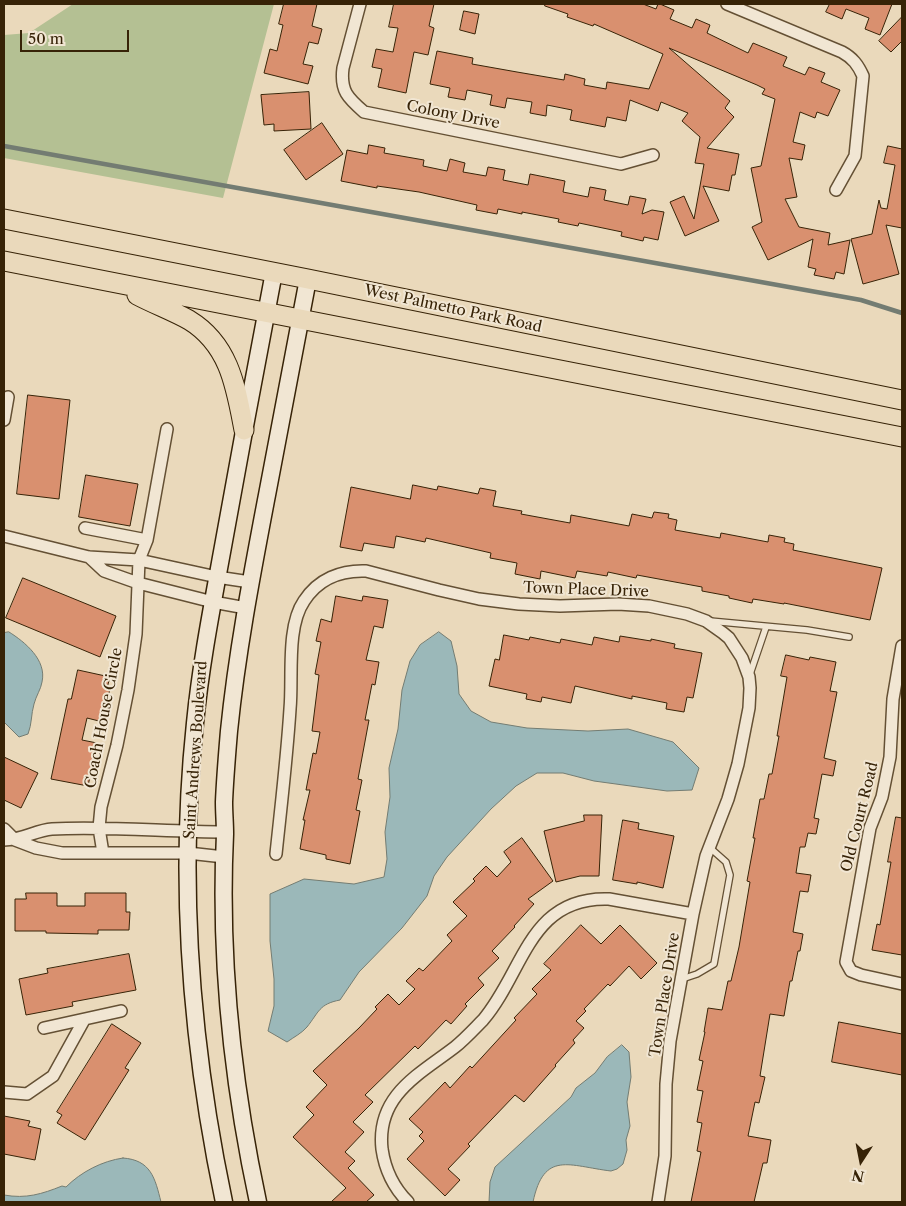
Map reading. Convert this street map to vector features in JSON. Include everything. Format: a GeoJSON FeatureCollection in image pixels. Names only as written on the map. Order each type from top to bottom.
{"type":"FeatureCollection","features":[{"type":"Feature","properties":{"kind":"main road","name":"West Palmetto Park Road"},"geometry":{"type":"LineString","coordinates":[[4,219],[902,400]]}},
{"type":"Feature","properties":{"kind":"main road"},"geometry":{"type":"LineString","coordinates":[[4,261],[902,437]]}},
{"type":"Feature","properties":{"kind":"main road"},"geometry":{"type":"LineString","coordinates":[[109,282],[190,321],[213,340],[226,359],[231,372],[244,430]]}},
{"type":"Feature","properties":{"kind":"street","name":"Colony Drive"},"geometry":{"type":"LineString","coordinates":[[360,4],[343,68],[342,79],[349,100],[364,112],[621,164],[653,155]]}},
{"type":"Feature","properties":{"kind":"street"},"geometry":{"type":"LineString","coordinates":[[727,4],[842,52],[851,57],[858,66],[863,76],[855,156],[836,190]]}},
{"type":"Feature","properties":{"kind":"street","name":"Saint Andrews Boulevard"},"geometry":{"type":"LineString","coordinates":[[224,1202],[202,1084],[194,1012],[189,941],[189,796],[194,724],[203,653],[274,272]]}},
{"type":"Feature","properties":{"kind":"street"},"geometry":{"type":"LineString","coordinates":[[258,1202],[239,1099],[229,1018],[224,947],[224,802],[229,730],[250,582],[308,279]]}},
{"type":"Feature","properties":{"kind":"street"},"geometry":{"type":"LineString","coordinates":[[4,420],[8,397]]}},
{"type":"Feature","properties":{"kind":"street","name":"Coach House Circle"},"geometry":{"type":"LineString","coordinates":[[103,853],[99,828],[101,807],[117,745],[128,690],[136,634],[139,560],[147,540],[167,429]]}},
{"type":"Feature","properties":{"kind":"street"},"geometry":{"type":"LineString","coordinates":[[85,528],[147,540]]}},
{"type":"Feature","properties":{"kind":"street"},"geometry":{"type":"LineString","coordinates":[[4,536],[89,557],[139,560],[217,578],[250,582]]}},
{"type":"Feature","properties":{"kind":"street"},"geometry":{"type":"LineString","coordinates":[[89,557],[104,572],[138,583],[213,602],[246,608]]}},
{"type":"Feature","properties":{"kind":"street","name":"Town Place Drive"},"geometry":{"type":"LineString","coordinates":[[276,854],[291,708],[295,622],[304,601],[314,588],[323,581],[344,572],[366,571],[478,599],[560,606],[618,604],[649,606],[687,614],[706,621],[729,638],[742,658],[749,677],[749,708],[738,764],[728,799],[709,847],[700,880],[670,1041],[666,1084],[665,1156],[658,1202]]}},
{"type":"Feature","properties":{"kind":"street","name":"Old Court Road"},"geometry":{"type":"LineString","coordinates":[[902,646],[893,704],[890,757],[882,797],[870,828],[846,962],[851,971],[860,975],[902,984]]}},
{"type":"Feature","properties":{"kind":"street"},"geometry":{"type":"LineString","coordinates":[[10,840],[49,829],[99,828],[225,832]]}},
{"type":"Feature","properties":{"kind":"street"},"geometry":{"type":"LineString","coordinates":[[4,829],[10,840],[62,853],[188,853],[224,857]]}},
{"type":"Feature","properties":{"kind":"street"},"geometry":{"type":"LineString","coordinates":[[408,1202],[390,1178],[383,1159],[382,1132],[387,1112],[401,1089],[412,1078],[456,1046],[484,1019],[499,998],[530,942],[543,924],[569,906],[599,898],[694,914]]}},
{"type":"Feature","properties":{"kind":"street"},"geometry":{"type":"LineString","coordinates":[[44,1028],[121,1011]]}},
{"type":"Feature","properties":{"kind":"street"},"geometry":{"type":"LineString","coordinates":[[4,1092],[27,1094],[53,1076],[84,1020]]}},
{"type":"Feature","properties":{"kind":"lane"},"geometry":{"type":"LineString","coordinates":[[706,621],[807,630],[849,638]]}},
{"type":"Feature","properties":{"kind":"lane"},"geometry":{"type":"LineString","coordinates":[[749,677],[766,626]]}},
{"type":"Feature","properties":{"kind":"lane"},"geometry":{"type":"LineString","coordinates":[[682,979],[697,974],[714,964],[730,875],[726,862],[709,847]]}},
{"type":"Feature","properties":{"kind":"green space"},"geometry":{"type":"Polygon","coordinates":[[[73,4],[274,4],[223,198],[4,158],[4,35],[29,33],[73,4]]]}},
{"type":"Feature","properties":{"kind":"water"},"geometry":{"type":"Polygon","coordinates":[[[9,632],[33,652],[38,659],[43,674],[28,734],[19,737],[4,722],[4,633],[9,632]]]}},
{"type":"Feature","properties":{"kind":"water"},"geometry":{"type":"Polygon","coordinates":[[[439,632],[451,641],[457,666],[459,694],[471,711],[491,722],[527,728],[588,731],[628,729],[673,742],[699,768],[692,790],[667,791],[594,781],[563,773],[537,773],[516,786],[491,809],[447,857],[434,876],[427,896],[402,928],[359,972],[340,1000],[323,1006],[305,1029],[287,1042],[268,1031],[274,1006],[274,979],[270,941],[270,894],[304,879],[354,884],[384,877],[387,859],[385,832],[390,797],[389,768],[398,729],[402,690],[410,661],[420,645],[439,632]]]}},
{"type":"Feature","properties":{"kind":"water"},"geometry":{"type":"Polygon","coordinates":[[[622,1045],[629,1052],[631,1077],[627,1102],[630,1126],[623,1164],[611,1171],[560,1165],[551,1168],[544,1175],[533,1202],[489,1202],[490,1182],[495,1167],[571,1097],[576,1088],[595,1073],[607,1057],[622,1045]]]}},
{"type":"Feature","properties":{"kind":"water"},"geometry":{"type":"Polygon","coordinates":[[[123,1158],[132,1159],[146,1166],[154,1178],[161,1202],[4,1202],[4,1195],[27,1196],[62,1186],[66,1187],[92,1168],[123,1158]]]}},
{"type":"Feature","properties":{"kind":"building"},"geometry":{"type":"Polygon","coordinates":[[[284,4],[317,4],[312,26],[322,29],[318,44],[309,42],[303,64],[313,66],[308,84],[264,73],[270,49],[277,51],[283,25],[279,24],[284,4]]]}},
{"type":"Feature","properties":{"kind":"building"},"geometry":{"type":"Polygon","coordinates":[[[394,4],[434,4],[429,26],[434,28],[428,55],[414,52],[406,93],[378,87],[382,69],[372,67],[376,49],[393,52],[398,28],[389,27],[394,4]]]}},
{"type":"Feature","properties":{"kind":"building"},"geometry":{"type":"Polygon","coordinates":[[[545,4],[643,4],[656,9],[658,4],[660,4],[674,10],[670,19],[692,28],[696,19],[710,25],[707,33],[748,53],[753,43],[787,57],[783,66],[805,75],[809,67],[825,73],[821,82],[840,90],[828,116],[817,112],[815,118],[800,112],[793,142],[805,145],[802,160],[789,158],[797,197],[785,199],[799,227],[830,233],[828,245],[850,240],[844,274],[836,272],[834,279],[814,275],[816,269],[808,267],[813,239],[768,260],[752,227],[762,222],[751,168],[761,166],[775,99],[762,94],[765,89],[757,85],[669,48],[730,101],[725,108],[734,117],[707,148],[739,154],[735,175],[732,175],[729,191],[703,186],[719,221],[685,236],[670,202],[684,196],[694,219],[704,164],[695,163],[700,137],[682,121],[688,113],[661,102],[658,111],[630,100],[626,121],[607,117],[605,127],[570,120],[572,110],[547,105],[546,116],[530,113],[532,102],[507,98],[505,108],[490,105],[492,95],[467,90],[465,100],[448,97],[450,88],[430,84],[437,51],[473,58],[472,64],[564,80],[565,74],[585,79],[584,85],[606,89],[607,82],[649,89],[663,54],[594,24],[593,26],[567,17],[568,14],[545,6],[545,4]]]}},
{"type":"Feature","properties":{"kind":"building"},"geometry":{"type":"Polygon","coordinates":[[[830,4],[892,4],[880,35],[865,29],[869,18],[846,9],[842,19],[826,12],[830,4]]]}},
{"type":"Feature","properties":{"kind":"building"},"geometry":{"type":"Polygon","coordinates":[[[464,11],[479,14],[475,34],[460,30],[464,11]]]}},
{"type":"Feature","properties":{"kind":"building"},"geometry":{"type":"Polygon","coordinates":[[[902,17],[902,41],[891,52],[879,41],[902,17]]]}},
{"type":"Feature","properties":{"kind":"building"},"geometry":{"type":"Polygon","coordinates":[[[309,92],[311,129],[274,131],[274,124],[264,125],[261,95],[309,92]]]}},
{"type":"Feature","properties":{"kind":"building"},"geometry":{"type":"Polygon","coordinates":[[[322,123],[343,154],[306,180],[284,150],[322,123]]]}},
{"type":"Feature","properties":{"kind":"building"},"geometry":{"type":"Polygon","coordinates":[[[369,145],[385,148],[384,153],[424,160],[423,166],[447,171],[450,159],[465,163],[463,172],[486,176],[488,167],[505,170],[503,180],[528,185],[530,174],[565,181],[563,192],[588,197],[590,187],[606,190],[604,200],[628,205],[630,196],[646,199],[642,214],[652,210],[664,212],[658,240],[644,237],[643,241],[621,236],[622,232],[579,223],[578,226],[558,222],[559,219],[522,212],[522,214],[498,209],[497,214],[476,210],[477,205],[419,192],[377,186],[377,188],[341,181],[347,150],[367,154],[369,145]]]}},
{"type":"Feature","properties":{"kind":"building"},"geometry":{"type":"Polygon","coordinates":[[[888,146],[902,149],[902,228],[886,225],[899,274],[863,284],[851,239],[872,234],[879,200],[881,208],[887,209],[895,165],[884,163],[888,146]]]}},
{"type":"Feature","properties":{"kind":"building"},"geometry":{"type":"Polygon","coordinates":[[[28,395],[70,400],[59,499],[17,494],[28,395]]]}},
{"type":"Feature","properties":{"kind":"building"},"geometry":{"type":"Polygon","coordinates":[[[86,475],[138,484],[130,526],[79,517],[86,475]]]}},
{"type":"Feature","properties":{"kind":"building"},"geometry":{"type":"Polygon","coordinates":[[[413,485],[437,490],[438,486],[478,494],[480,488],[496,491],[493,506],[522,511],[521,514],[570,523],[571,515],[629,526],[632,514],[652,518],[654,512],[669,514],[668,518],[677,520],[675,530],[720,538],[721,533],[768,542],[769,535],[785,538],[784,542],[794,544],[793,550],[882,568],[870,620],[784,603],[753,599],[752,603],[702,591],[702,587],[637,575],[636,578],[608,572],[607,576],[577,571],[575,578],[541,571],[540,579],[515,574],[517,563],[490,558],[491,553],[426,538],[425,542],[396,536],[394,548],[364,543],[362,551],[340,547],[351,487],[410,499],[413,485]]]}},
{"type":"Feature","properties":{"kind":"building"},"geometry":{"type":"Polygon","coordinates":[[[23,578],[116,616],[100,657],[6,618],[23,578]]]}},
{"type":"Feature","properties":{"kind":"building"},"geometry":{"type":"Polygon","coordinates":[[[336,596],[362,601],[363,596],[388,600],[383,628],[374,626],[366,660],[379,662],[375,685],[372,684],[365,720],[369,720],[358,779],[362,780],[356,810],[360,811],[350,864],[326,859],[326,855],[300,849],[305,820],[303,820],[310,790],[306,790],[313,753],[316,754],[320,732],[312,731],[319,675],[315,674],[321,642],[316,641],[321,619],[331,622],[336,596]]]}},
{"type":"Feature","properties":{"kind":"building"},"geometry":{"type":"Polygon","coordinates":[[[504,635],[529,640],[530,637],[560,643],[561,639],[592,645],[594,637],[619,642],[620,636],[651,641],[651,639],[675,644],[674,648],[702,653],[693,698],[687,697],[684,712],[666,709],[667,703],[632,696],[632,699],[575,686],[571,703],[542,697],[541,702],[526,699],[527,694],[489,686],[495,659],[499,660],[504,635]]]}},
{"type":"Feature","properties":{"kind":"building"},"geometry":{"type":"Polygon","coordinates":[[[786,655],[809,660],[810,657],[836,662],[830,691],[837,692],[824,758],[836,761],[833,776],[822,774],[814,818],[819,819],[816,834],[808,833],[805,847],[800,847],[796,873],[811,875],[808,892],[800,891],[793,932],[803,934],[800,951],[798,951],[792,981],[790,981],[784,1016],[770,1014],[760,1076],[765,1077],[759,1103],[755,1102],[748,1136],[771,1140],[767,1163],[763,1163],[754,1202],[691,1202],[701,1152],[697,1151],[702,1123],[697,1122],[703,1091],[697,1090],[703,1061],[699,1060],[708,1008],[722,1010],[728,981],[731,981],[739,947],[750,882],[747,881],[760,799],[764,799],[769,774],[772,774],[779,736],[777,736],[787,677],[781,676],[786,655]]]}},
{"type":"Feature","properties":{"kind":"building"},"geometry":{"type":"Polygon","coordinates":[[[78,670],[110,677],[107,688],[110,688],[103,722],[87,718],[82,740],[97,743],[88,786],[51,779],[68,699],[71,699],[78,670]]]}},
{"type":"Feature","properties":{"kind":"building"},"geometry":{"type":"Polygon","coordinates":[[[4,757],[38,773],[21,808],[4,800],[4,757]]]}},
{"type":"Feature","properties":{"kind":"building"},"geometry":{"type":"Polygon","coordinates":[[[584,815],[602,815],[599,876],[580,876],[556,882],[544,831],[584,821],[584,815]]]}},
{"type":"Feature","properties":{"kind":"building"},"geometry":{"type":"Polygon","coordinates":[[[896,817],[902,818],[902,955],[872,950],[877,924],[880,925],[891,862],[888,862],[896,817]]]}},
{"type":"Feature","properties":{"kind":"building"},"geometry":{"type":"Polygon","coordinates":[[[623,820],[639,823],[638,829],[674,836],[663,888],[637,882],[637,884],[613,880],[623,820]]]}},
{"type":"Feature","properties":{"kind":"building"},"geometry":{"type":"Polygon","coordinates":[[[522,838],[553,881],[528,899],[534,904],[492,951],[499,958],[478,978],[484,985],[465,1004],[467,1006],[451,1024],[446,1020],[418,1049],[415,1046],[365,1095],[373,1102],[353,1122],[364,1132],[345,1152],[355,1161],[348,1168],[374,1195],[366,1202],[331,1202],[346,1188],[293,1137],[314,1115],[306,1107],[327,1085],[313,1071],[359,1028],[388,994],[399,1005],[415,989],[406,981],[419,968],[423,971],[452,941],[447,935],[467,916],[453,902],[475,881],[473,879],[486,866],[497,877],[511,862],[504,852],[522,838]]]}},
{"type":"Feature","properties":{"kind":"building"},"geometry":{"type":"Polygon","coordinates":[[[26,893],[57,893],[57,906],[85,906],[85,893],[126,893],[126,912],[130,912],[129,930],[98,930],[98,934],[15,931],[15,899],[26,899],[26,893]]]}},
{"type":"Feature","properties":{"kind":"building"},"geometry":{"type":"Polygon","coordinates":[[[581,925],[601,944],[620,925],[657,963],[641,979],[629,966],[584,1009],[586,1011],[576,1021],[584,1028],[573,1040],[575,1043],[556,1066],[524,1102],[515,1095],[468,1144],[470,1146],[448,1169],[460,1180],[445,1196],[407,1159],[424,1141],[419,1136],[423,1132],[409,1119],[445,1082],[450,1088],[470,1066],[472,1068],[516,1020],[514,1018],[537,994],[532,989],[551,970],[544,964],[581,925]]]}},
{"type":"Feature","properties":{"kind":"building"},"geometry":{"type":"Polygon","coordinates":[[[129,954],[136,990],[72,1002],[73,1006],[26,1015],[19,979],[48,973],[47,969],[129,954]]]}},
{"type":"Feature","properties":{"kind":"building"},"geometry":{"type":"Polygon","coordinates":[[[839,1022],[902,1034],[902,1075],[832,1062],[839,1022]]]}},
{"type":"Feature","properties":{"kind":"building"},"geometry":{"type":"Polygon","coordinates":[[[112,1024],[141,1043],[125,1068],[129,1070],[85,1140],[57,1123],[62,1115],[57,1112],[112,1024]]]}},
{"type":"Feature","properties":{"kind":"building"},"geometry":{"type":"Polygon","coordinates":[[[4,1116],[30,1121],[28,1126],[41,1129],[35,1160],[4,1154],[4,1116]]]}},
{"type":"Feature","properties":{"kind":"waterway"},"geometry":{"type":"LineString","coordinates":[[4,146],[861,300],[902,313]]}}]}
